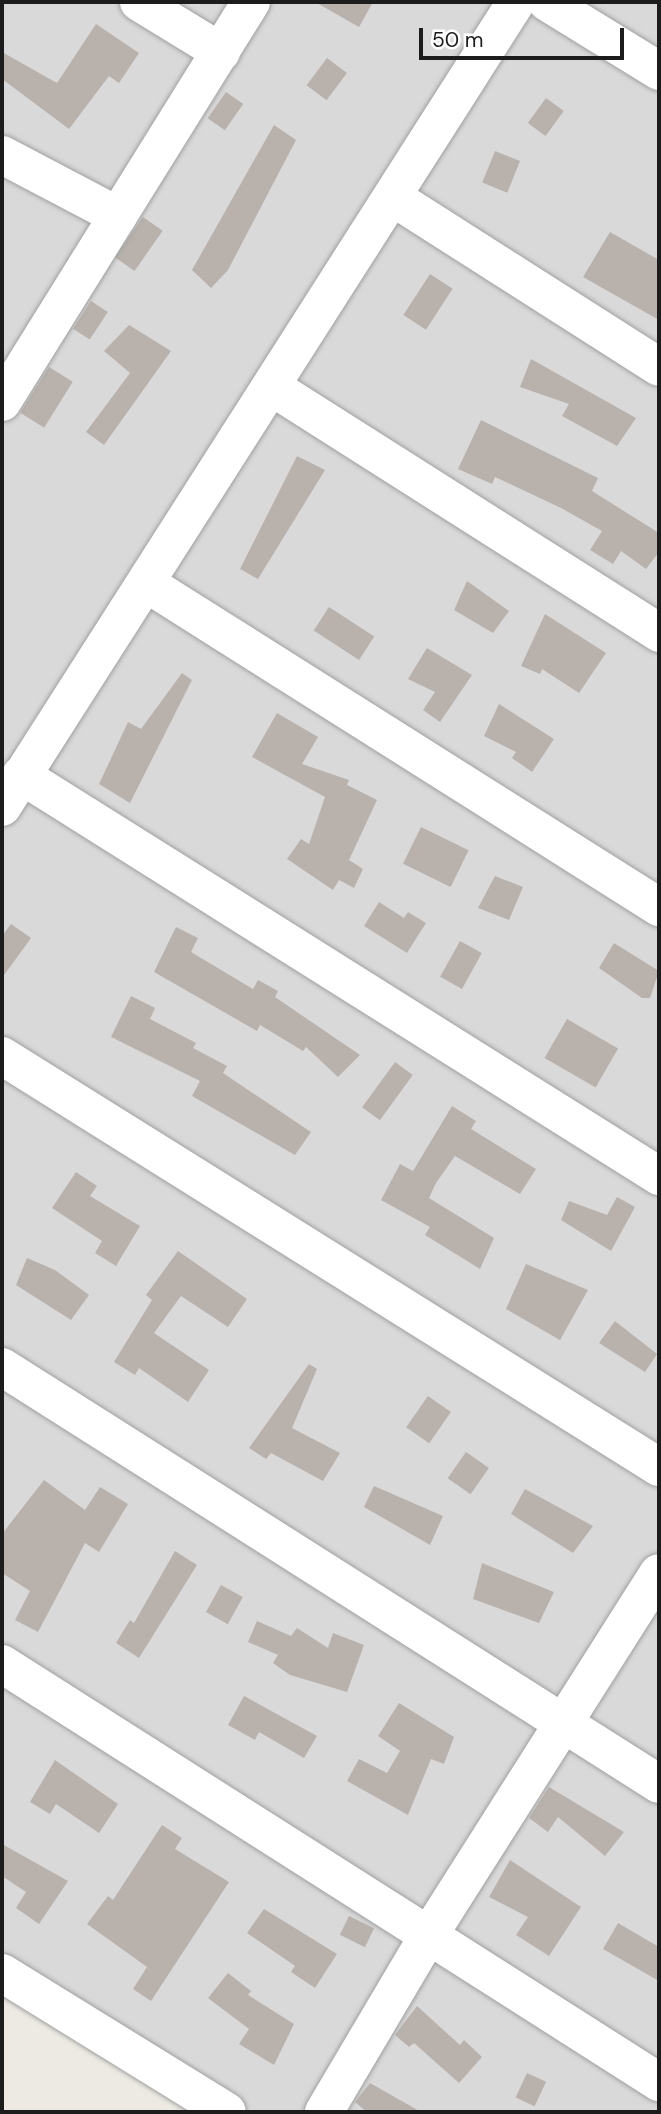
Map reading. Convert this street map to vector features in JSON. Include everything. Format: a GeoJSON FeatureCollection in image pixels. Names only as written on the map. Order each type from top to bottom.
{"type":"FeatureCollection","features":[{"type":"Feature","properties":{"kind":"street"},"geometry":{"type":"LineString","coordinates":[[139,2],[221,52]]}},
{"type":"Feature","properties":{"kind":"street"},"geometry":{"type":"LineString","coordinates":[[2,402],[251,2]]}},
{"type":"Feature","properties":{"kind":"street"},"geometry":{"type":"LineString","coordinates":[[516,2],[394,198],[12,791],[659,1177]]}},
{"type":"Feature","properties":{"kind":"street"},"geometry":{"type":"LineString","coordinates":[[547,2],[659,71]]}},
{"type":"Feature","properties":{"kind":"street"},"geometry":{"type":"LineString","coordinates":[[2,155],[118,216]]}},
{"type":"Feature","properties":{"kind":"street"},"geometry":{"type":"LineString","coordinates":[[394,198],[659,367]]}},
{"type":"Feature","properties":{"kind":"street"},"geometry":{"type":"LineString","coordinates":[[272,387],[659,632]]}},
{"type":"Feature","properties":{"kind":"street"},"geometry":{"type":"LineString","coordinates":[[146,583],[659,907]]}},
{"type":"Feature","properties":{"kind":"street"},"geometry":{"type":"LineString","coordinates":[[2,1056],[659,1467]]}},
{"type":"Feature","properties":{"kind":"street"},"geometry":{"type":"LineString","coordinates":[[2,1367],[659,1784]]}},
{"type":"Feature","properties":{"kind":"street"},"geometry":{"type":"LineString","coordinates":[[324,2112],[427,1938],[659,1573]]}},
{"type":"Feature","properties":{"kind":"street"},"geometry":{"type":"LineString","coordinates":[[2,1664],[427,1938],[659,2082]]}},
{"type":"Feature","properties":{"kind":"street"},"geometry":{"type":"LineString","coordinates":[[2,1973],[227,2112]]}},
{"type":"Feature","properties":{"kind":"shaded area"},"geometry":{"type":"Polygon","coordinates":[[[2,2],[659,2],[659,2112],[191,2112],[2,1995],[2,2]]]}},
{"type":"Feature","properties":{"kind":"building"},"geometry":{"type":"Polygon","coordinates":[[[315,2],[373,2],[359,27],[315,2]]]}},
{"type":"Feature","properties":{"kind":"building"},"geometry":{"type":"Polygon","coordinates":[[[96,24],[139,53],[119,83],[109,76],[69,129],[2,79],[2,52],[57,83],[96,24]]]}},
{"type":"Feature","properties":{"kind":"building"},"geometry":{"type":"Polygon","coordinates":[[[327,58],[347,73],[327,100],[307,85],[327,58]]]}},
{"type":"Feature","properties":{"kind":"building"},"geometry":{"type":"Polygon","coordinates":[[[226,92],[243,104],[225,130],[208,118],[226,92]]]}},
{"type":"Feature","properties":{"kind":"building"},"geometry":{"type":"Polygon","coordinates":[[[546,98],[564,111],[546,136],[528,123],[546,98]]]}},
{"type":"Feature","properties":{"kind":"building"},"geometry":{"type":"Polygon","coordinates":[[[274,125],[296,140],[228,270],[211,288],[192,270],[274,125]]]}},
{"type":"Feature","properties":{"kind":"building"},"geometry":{"type":"Polygon","coordinates":[[[495,151],[520,161],[507,193],[482,183],[495,151]]]}},
{"type":"Feature","properties":{"kind":"building"},"geometry":{"type":"Polygon","coordinates":[[[143,217],[163,231],[135,271],[115,257],[143,217]]]}},
{"type":"Feature","properties":{"kind":"building"},"geometry":{"type":"Polygon","coordinates":[[[610,232],[659,260],[659,320],[583,277],[610,232]]]}},
{"type":"Feature","properties":{"kind":"building"},"geometry":{"type":"Polygon","coordinates":[[[430,274],[453,289],[426,330],[403,315],[430,274]]]}},
{"type":"Feature","properties":{"kind":"building"},"geometry":{"type":"Polygon","coordinates":[[[91,301],[108,312],[90,340],[73,329],[91,301]]]}},
{"type":"Feature","properties":{"kind":"building"},"geometry":{"type":"Polygon","coordinates":[[[129,325],[171,351],[104,445],[86,432],[130,373],[104,351],[129,325]]]}},
{"type":"Feature","properties":{"kind":"building"},"geometry":{"type":"Polygon","coordinates":[[[531,359],[636,418],[617,446],[562,416],[569,404],[520,387],[531,359]]]}},
{"type":"Feature","properties":{"kind":"building"},"geometry":{"type":"Polygon","coordinates":[[[49,367],[73,382],[44,428],[20,413],[49,367]]]}},
{"type":"Feature","properties":{"kind":"building"},"geometry":{"type":"Polygon","coordinates":[[[481,420],[598,478],[592,491],[659,533],[659,552],[646,569],[621,551],[613,564],[590,550],[602,531],[561,508],[495,477],[492,484],[458,469],[481,420]]]}},
{"type":"Feature","properties":{"kind":"building"},"geometry":{"type":"Polygon","coordinates":[[[297,456],[325,470],[258,579],[240,569],[297,456]]]}},
{"type":"Feature","properties":{"kind":"building"},"geometry":{"type":"Polygon","coordinates":[[[467,581],[509,611],[493,633],[454,610],[467,581]]]}},
{"type":"Feature","properties":{"kind":"building"},"geometry":{"type":"Polygon","coordinates":[[[329,607],[374,636],[359,660],[314,630],[329,607]]]}},
{"type":"Feature","properties":{"kind":"building"},"geometry":{"type":"Polygon","coordinates":[[[545,614],[606,653],[579,693],[542,669],[540,674],[521,666],[545,614]]]}},
{"type":"Feature","properties":{"kind":"building"},"geometry":{"type":"Polygon","coordinates":[[[427,648],[472,675],[440,722],[423,710],[435,692],[408,679],[427,648]]]}},
{"type":"Feature","properties":{"kind":"building"},"geometry":{"type":"Polygon","coordinates":[[[182,673],[192,680],[130,803],[99,784],[128,722],[141,729],[182,673]]]}},
{"type":"Feature","properties":{"kind":"building"},"geometry":{"type":"Polygon","coordinates":[[[499,704],[554,739],[532,772],[512,758],[516,752],[484,736],[499,704]]]}},
{"type":"Feature","properties":{"kind":"building"},"geometry":{"type":"Polygon","coordinates":[[[277,713],[318,737],[302,764],[349,780],[347,785],[377,800],[349,860],[363,869],[354,888],[339,880],[333,890],[287,859],[301,839],[309,844],[325,797],[252,757],[277,713]]]}},
{"type":"Feature","properties":{"kind":"building"},"geometry":{"type":"Polygon","coordinates":[[[421,827],[469,850],[451,887],[403,864],[421,827]]]}},
{"type":"Feature","properties":{"kind":"building"},"geometry":{"type":"Polygon","coordinates":[[[495,876],[523,887],[509,920],[478,908],[495,876]]]}},
{"type":"Feature","properties":{"kind":"building"},"geometry":{"type":"Polygon","coordinates":[[[379,902],[404,918],[408,912],[426,923],[407,953],[364,926],[379,902]]]}},
{"type":"Feature","properties":{"kind":"building"},"geometry":{"type":"Polygon","coordinates":[[[11,924],[31,938],[2,978],[2,936],[11,924]]]}},
{"type":"Feature","properties":{"kind":"building"},"geometry":{"type":"Polygon","coordinates":[[[176,927],[198,938],[191,952],[253,989],[258,980],[278,991],[275,997],[360,1055],[338,1077],[306,1047],[303,1051],[260,1025],[257,1031],[154,972],[176,927]]]}},
{"type":"Feature","properties":{"kind":"building"},"geometry":{"type":"Polygon","coordinates":[[[460,941],[482,953],[462,989],[440,977],[460,941]]]}},
{"type":"Feature","properties":{"kind":"building"},"geometry":{"type":"Polygon","coordinates":[[[614,943],[659,971],[650,998],[642,998],[599,968],[614,943]]]}},
{"type":"Feature","properties":{"kind":"building"},"geometry":{"type":"Polygon","coordinates":[[[131,996],[155,1008],[150,1019],[196,1043],[193,1048],[227,1066],[223,1073],[311,1132],[295,1155],[192,1096],[200,1081],[111,1037],[131,996]]]}},
{"type":"Feature","properties":{"kind":"building"},"geometry":{"type":"Polygon","coordinates":[[[567,1019],[618,1048],[596,1087],[544,1058],[567,1019]]]}},
{"type":"Feature","properties":{"kind":"building"},"geometry":{"type":"Polygon","coordinates":[[[395,1062],[413,1075],[380,1120],[362,1107],[395,1062]]]}},
{"type":"Feature","properties":{"kind":"building"},"geometry":{"type":"Polygon","coordinates":[[[452,1106],[476,1121],[471,1129],[536,1169],[520,1194],[455,1156],[436,1183],[429,1198],[494,1238],[480,1269],[425,1235],[430,1227],[381,1200],[400,1164],[413,1171],[452,1106]]]}},
{"type":"Feature","properties":{"kind":"building"},"geometry":{"type":"Polygon","coordinates":[[[76,1172],[97,1186],[90,1196],[140,1226],[116,1266],[95,1253],[102,1241],[52,1208],[76,1172]]]}},
{"type":"Feature","properties":{"kind":"building"},"geometry":{"type":"Polygon","coordinates":[[[617,1197],[635,1207],[611,1251],[561,1220],[569,1201],[607,1215],[617,1197]]]}},
{"type":"Feature","properties":{"kind":"building"},"geometry":{"type":"Polygon","coordinates":[[[178,1251],[247,1299],[228,1327],[181,1296],[154,1333],[209,1370],[188,1402],[139,1368],[135,1375],[114,1362],[152,1300],[146,1295],[178,1251]]]}},
{"type":"Feature","properties":{"kind":"building"},"geometry":{"type":"Polygon","coordinates":[[[27,1258],[55,1270],[89,1295],[71,1320],[16,1285],[27,1258]]]}},
{"type":"Feature","properties":{"kind":"building"},"geometry":{"type":"Polygon","coordinates":[[[526,1264],[588,1290],[560,1340],[506,1309],[526,1264]]]}},
{"type":"Feature","properties":{"kind":"building"},"geometry":{"type":"Polygon","coordinates":[[[615,1321],[657,1354],[645,1372],[599,1343],[615,1321]]]}},
{"type":"Feature","properties":{"kind":"building"},"geometry":{"type":"Polygon","coordinates":[[[309,1364],[317,1369],[292,1428],[340,1453],[323,1481],[271,1453],[266,1459],[249,1448],[309,1364]]]}},
{"type":"Feature","properties":{"kind":"building"},"geometry":{"type":"Polygon","coordinates":[[[428,1396],[451,1412],[429,1443],[406,1427],[428,1396]]]}},
{"type":"Feature","properties":{"kind":"building"},"geometry":{"type":"Polygon","coordinates":[[[466,1452],[489,1468],[471,1494],[448,1478],[466,1452]]]}},
{"type":"Feature","properties":{"kind":"building"},"geometry":{"type":"Polygon","coordinates":[[[44,1480],[85,1510],[100,1487],[128,1504],[99,1552],[85,1543],[38,1632],[15,1620],[30,1591],[2,1573],[2,1534],[44,1480]]]}},
{"type":"Feature","properties":{"kind":"building"},"geometry":{"type":"Polygon","coordinates":[[[374,1486],[443,1516],[430,1545],[364,1507],[374,1486]]]}},
{"type":"Feature","properties":{"kind":"building"},"geometry":{"type":"Polygon","coordinates":[[[525,1489],[593,1526],[573,1553],[511,1514],[525,1489]]]}},
{"type":"Feature","properties":{"kind":"building"},"geometry":{"type":"Polygon","coordinates":[[[175,1551],[197,1565],[139,1658],[116,1643],[130,1620],[134,1623],[175,1551]]]}},
{"type":"Feature","properties":{"kind":"building"},"geometry":{"type":"Polygon","coordinates":[[[482,1563],[554,1592],[539,1623],[473,1599],[482,1563]]]}},
{"type":"Feature","properties":{"kind":"building"},"geometry":{"type":"Polygon","coordinates":[[[221,1585],[243,1597],[228,1624],[206,1612],[221,1585]]]}},
{"type":"Feature","properties":{"kind":"building"},"geometry":{"type":"Polygon","coordinates":[[[257,1621],[291,1636],[297,1628],[328,1648],[333,1633],[364,1645],[347,1692],[290,1675],[273,1663],[278,1655],[248,1642],[257,1621]]]}},
{"type":"Feature","properties":{"kind":"building"},"geometry":{"type":"Polygon","coordinates":[[[244,1696],[317,1736],[304,1758],[259,1732],[255,1740],[228,1725],[244,1696]]]}},
{"type":"Feature","properties":{"kind":"building"},"geometry":{"type":"Polygon","coordinates":[[[399,1703],[454,1737],[444,1764],[431,1759],[408,1815],[347,1781],[359,1759],[387,1773],[400,1751],[378,1736],[399,1703]]]}},
{"type":"Feature","properties":{"kind":"building"},"geometry":{"type":"Polygon","coordinates":[[[55,1760],[118,1804],[99,1833],[56,1804],[50,1814],[30,1802],[55,1760]]]}},
{"type":"Feature","properties":{"kind":"building"},"geometry":{"type":"Polygon","coordinates":[[[549,1787],[624,1832],[605,1856],[558,1817],[548,1832],[529,1818],[549,1787]]]}},
{"type":"Feature","properties":{"kind":"building"},"geometry":{"type":"Polygon","coordinates":[[[162,1825],[182,1838],[175,1849],[229,1882],[151,2001],[133,1989],[147,1967],[87,1924],[108,1896],[113,1900],[162,1825]]]}},
{"type":"Feature","properties":{"kind":"building"},"geometry":{"type":"Polygon","coordinates":[[[2,1844],[68,1881],[39,1924],[16,1908],[26,1892],[2,1876],[2,1844]]]}},
{"type":"Feature","properties":{"kind":"building"},"geometry":{"type":"Polygon","coordinates":[[[510,1860],[581,1907],[549,1956],[516,1935],[528,1917],[489,1897],[510,1860]]]}},
{"type":"Feature","properties":{"kind":"building"},"geometry":{"type":"Polygon","coordinates":[[[264,1909],[337,1954],[315,1988],[291,1972],[295,1966],[247,1933],[264,1909]]]}},
{"type":"Feature","properties":{"kind":"building"},"geometry":{"type":"Polygon","coordinates":[[[349,1916],[374,1928],[365,1947],[340,1935],[349,1916]]]}},
{"type":"Feature","properties":{"kind":"building"},"geometry":{"type":"Polygon","coordinates":[[[618,1923],[659,1947],[659,1981],[603,1949],[618,1923]]]}},
{"type":"Feature","properties":{"kind":"building"},"geometry":{"type":"Polygon","coordinates":[[[228,1973],[251,1991],[248,1995],[294,2024],[274,2065],[239,2044],[249,2029],[208,1998],[228,1973]]]}},
{"type":"Feature","properties":{"kind":"building"},"geometry":{"type":"Polygon","coordinates":[[[417,2006],[460,2045],[464,2040],[482,2057],[459,2083],[414,2043],[409,2047],[395,2035],[417,2006]]]}},
{"type":"Feature","properties":{"kind":"building"},"geometry":{"type":"Polygon","coordinates":[[[527,2073],[546,2082],[535,2106],[516,2097],[527,2073]]]}},
{"type":"Feature","properties":{"kind":"building"},"geometry":{"type":"Polygon","coordinates":[[[370,2083],[421,2112],[367,2112],[355,2102],[370,2083]]]}}]}
